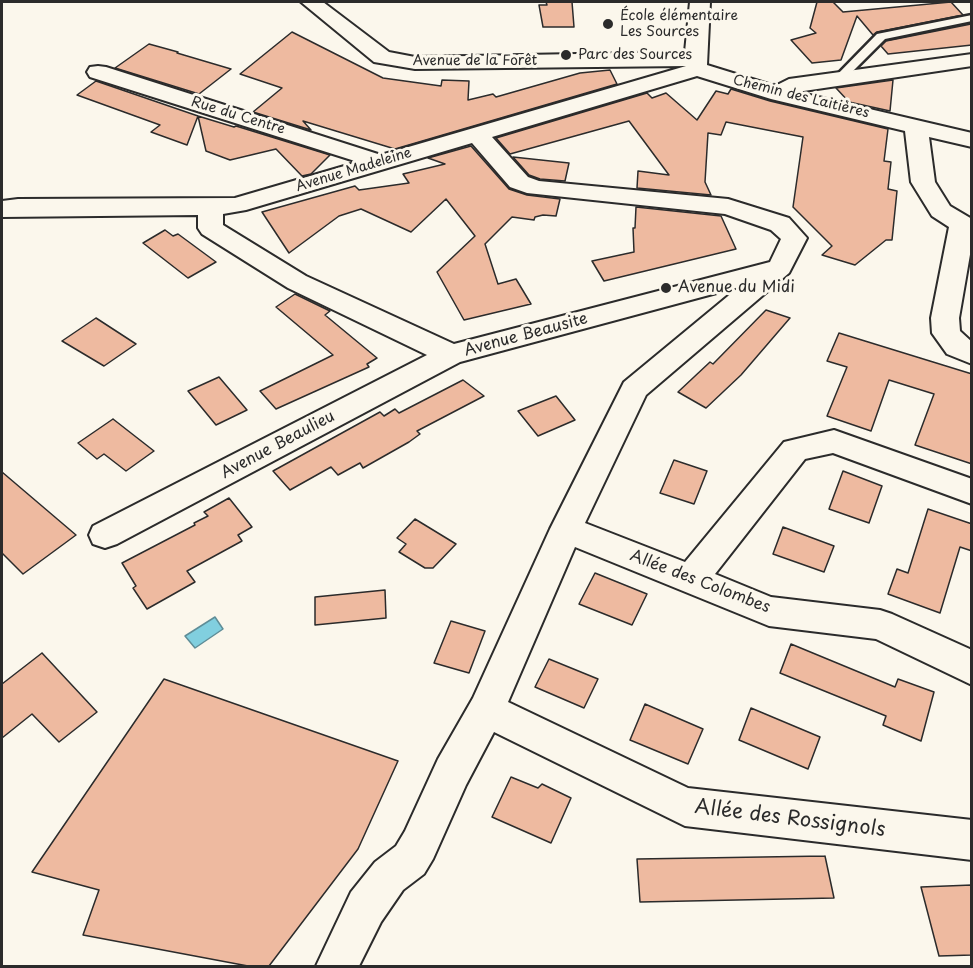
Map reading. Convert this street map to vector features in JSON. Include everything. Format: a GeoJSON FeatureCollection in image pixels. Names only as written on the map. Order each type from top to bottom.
{"type":"FeatureCollection","features":[{"type":"Feature","properties":{"kind":"street","name":"Avenue de la Forêt"},"geometry":{"type":"LineString","coordinates":[[311,2],[382,57],[414,63],[696,63]]}},
{"type":"Feature","properties":{"kind":"street"},"geometry":{"type":"LineString","coordinates":[[696,63],[700,2]]}},
{"type":"Feature","properties":{"kind":"street"},"geometry":{"type":"LineString","coordinates":[[780,94],[789,86],[972,60]]}},
{"type":"Feature","properties":{"kind":"street","name":"Chemin des Laitières"},"geometry":{"type":"LineString","coordinates":[[696,63],[780,94],[972,140]]}},
{"type":"Feature","properties":{"kind":"street","name":"Avenue Madeleine"},"geometry":{"type":"LineString","coordinates":[[2,209],[237,205],[476,134],[696,63]]}},
{"type":"Feature","properties":{"kind":"street","name":"Rue du Centre"},"geometry":{"type":"LineString","coordinates":[[98,72],[365,156],[378,163]]}},
{"type":"Feature","properties":{"kind":"street"},"geometry":{"type":"LineString","coordinates":[[916,125],[923,182],[941,211],[967,225],[945,318],[946,333],[957,346],[972,354]]}},
{"type":"Feature","properties":{"kind":"street"},"geometry":{"type":"LineString","coordinates":[[337,966],[366,907],[389,876],[410,860],[419,846],[452,772],[486,710],[566,529],[634,389],[780,267],[794,238],[780,224],[728,207],[536,188],[519,182],[476,134]]}},
{"type":"Feature","properties":{"kind":"street","name":"Avenue Beausite"},"geometry":{"type":"LineString","coordinates":[[210,207],[211,228],[297,282],[451,355],[780,267]]}},
{"type":"Feature","properties":{"kind":"street","name":"Avenue Beaulieu"},"geometry":{"type":"LineString","coordinates":[[105,535],[451,355]]}},
{"type":"Feature","properties":{"kind":"street"},"geometry":{"type":"LineString","coordinates":[[691,580],[795,450],[834,441],[972,492]]}},
{"type":"Feature","properties":{"kind":"street","name":"Allée des Colombes"},"geometry":{"type":"LineString","coordinates":[[566,529],[769,611],[880,625],[972,669]]}},
{"type":"Feature","properties":{"kind":"street","name":"Allée des Rossignols"},"geometry":{"type":"LineString","coordinates":[[486,710],[685,807],[972,840]]}},
{"type":"Feature","properties":{"kind":"lane"},"geometry":{"type":"LineString","coordinates":[[840,78],[881,36],[972,18]]}},
{"type":"Feature","properties":{"kind":"water"},"geometry":{"type":"Polygon","coordinates":[[[215,617],[223,629],[195,648],[185,636],[215,617]]]}},
{"type":"Feature","properties":{"kind":"building"},"geometry":{"type":"Polygon","coordinates":[[[546,2],[572,2],[574,27],[543,27],[539,5],[547,5],[546,2]]]}},
{"type":"Feature","properties":{"kind":"building"},"geometry":{"type":"Polygon","coordinates":[[[817,2],[833,2],[843,12],[951,2],[963,15],[877,32],[873,35],[857,16],[841,60],[812,63],[791,40],[816,33],[810,28],[817,2]]]}},
{"type":"Feature","properties":{"kind":"building"},"geometry":{"type":"Polygon","coordinates":[[[971,24],[972,45],[888,54],[881,46],[886,41],[971,24]]]}},
{"type":"Feature","properties":{"kind":"building"},"geometry":{"type":"Polygon","coordinates":[[[292,32],[383,78],[441,86],[442,80],[469,81],[468,100],[493,94],[496,97],[580,73],[610,70],[617,84],[395,149],[303,121],[311,130],[253,112],[282,88],[240,74],[292,32]]]}},
{"type":"Feature","properties":{"kind":"building"},"geometry":{"type":"Polygon","coordinates":[[[149,44],[231,69],[199,94],[115,68],[149,44]]]}},
{"type":"Feature","properties":{"kind":"building"},"geometry":{"type":"Polygon","coordinates":[[[893,80],[890,111],[849,102],[836,88],[893,80]]]}},
{"type":"Feature","properties":{"kind":"building"},"geometry":{"type":"Polygon","coordinates":[[[96,81],[198,116],[187,145],[151,132],[160,125],[77,95],[96,81]]]}},
{"type":"Feature","properties":{"kind":"building"},"geometry":{"type":"Polygon","coordinates":[[[731,89],[770,101],[888,129],[884,161],[891,162],[888,189],[897,191],[892,240],[886,240],[855,265],[822,255],[832,246],[793,207],[803,137],[726,122],[721,135],[708,133],[705,182],[711,195],[637,188],[638,171],[669,175],[629,121],[510,154],[496,138],[647,93],[652,98],[666,93],[697,120],[716,91],[728,94],[731,89]]]}},
{"type":"Feature","properties":{"kind":"building"},"geometry":{"type":"Polygon","coordinates":[[[198,116],[330,155],[311,174],[302,176],[276,149],[230,160],[206,151],[198,116]]]}},
{"type":"Feature","properties":{"kind":"building"},"geometry":{"type":"Polygon","coordinates":[[[471,146],[509,189],[527,195],[560,199],[556,216],[543,215],[535,217],[534,220],[512,217],[485,244],[498,284],[516,279],[531,304],[464,320],[437,272],[475,236],[446,199],[411,232],[361,209],[339,216],[289,253],[262,212],[355,186],[359,190],[409,183],[403,174],[445,164],[428,158],[471,146]]]}},
{"type":"Feature","properties":{"kind":"building"},"geometry":{"type":"Polygon","coordinates":[[[513,157],[569,163],[565,181],[540,179],[529,175],[513,157]]]}},
{"type":"Feature","properties":{"kind":"building"},"geometry":{"type":"Polygon","coordinates":[[[636,207],[721,216],[736,249],[604,281],[592,261],[634,252],[633,228],[635,228],[636,207]]]}},
{"type":"Feature","properties":{"kind":"building"},"geometry":{"type":"Polygon","coordinates":[[[165,230],[173,236],[178,234],[216,262],[188,278],[143,243],[165,230]]]}},
{"type":"Feature","properties":{"kind":"building"},"geometry":{"type":"Polygon","coordinates":[[[295,294],[330,311],[325,315],[377,358],[367,364],[369,367],[276,409],[260,391],[333,355],[276,307],[295,294]]]}},
{"type":"Feature","properties":{"kind":"building"},"geometry":{"type":"Polygon","coordinates":[[[766,310],[790,318],[741,375],[706,408],[678,392],[710,362],[713,364],[766,310]]]}},
{"type":"Feature","properties":{"kind":"building"},"geometry":{"type":"Polygon","coordinates":[[[96,318],[136,344],[104,366],[62,341],[96,318]]]}},
{"type":"Feature","properties":{"kind":"building"},"geometry":{"type":"Polygon","coordinates":[[[839,333],[972,374],[972,464],[915,445],[934,394],[889,380],[871,431],[827,416],[847,367],[827,361],[839,333]]]}},
{"type":"Feature","properties":{"kind":"building"},"geometry":{"type":"Polygon","coordinates":[[[219,377],[247,410],[216,425],[188,391],[219,377]]]}},
{"type":"Feature","properties":{"kind":"building"},"geometry":{"type":"Polygon","coordinates":[[[463,380],[484,396],[417,431],[420,434],[409,442],[363,468],[360,463],[338,475],[331,467],[290,490],[273,471],[380,412],[384,416],[395,409],[399,413],[463,380]]]}},
{"type":"Feature","properties":{"kind":"building"},"geometry":{"type":"Polygon","coordinates":[[[556,396],[575,420],[538,436],[518,411],[556,396]]]}},
{"type":"Feature","properties":{"kind":"building"},"geometry":{"type":"Polygon","coordinates":[[[113,419],[154,451],[126,471],[104,454],[97,459],[78,443],[113,419]]]}},
{"type":"Feature","properties":{"kind":"building"},"geometry":{"type":"Polygon","coordinates":[[[674,460],[707,471],[694,504],[660,493],[674,460]]]}},
{"type":"Feature","properties":{"kind":"building"},"geometry":{"type":"Polygon","coordinates":[[[843,471],[882,486],[869,523],[829,509],[843,471]]]}},
{"type":"Feature","properties":{"kind":"building"},"geometry":{"type":"Polygon","coordinates":[[[2,472],[76,535],[23,574],[2,553],[2,472]]]}},
{"type":"Feature","properties":{"kind":"building"},"geometry":{"type":"Polygon","coordinates":[[[229,498],[252,527],[238,535],[242,541],[187,571],[195,582],[147,609],[133,588],[136,586],[122,563],[195,525],[194,523],[208,516],[204,512],[229,498]]]}},
{"type":"Feature","properties":{"kind":"building"},"geometry":{"type":"Polygon","coordinates":[[[928,509],[972,524],[972,551],[960,547],[940,613],[888,594],[897,569],[908,573],[928,509]]]}},
{"type":"Feature","properties":{"kind":"building"},"geometry":{"type":"Polygon","coordinates":[[[415,519],[456,544],[433,568],[425,568],[399,552],[406,544],[397,538],[415,519]]]}},
{"type":"Feature","properties":{"kind":"building"},"geometry":{"type":"Polygon","coordinates":[[[783,527],[834,546],[824,572],[773,554],[783,527]]]}},
{"type":"Feature","properties":{"kind":"building"},"geometry":{"type":"Polygon","coordinates":[[[595,573],[647,594],[632,625],[579,604],[595,573]]]}},
{"type":"Feature","properties":{"kind":"building"},"geometry":{"type":"Polygon","coordinates":[[[385,590],[386,618],[315,625],[315,597],[385,590]]]}},
{"type":"Feature","properties":{"kind":"building"},"geometry":{"type":"Polygon","coordinates":[[[451,621],[485,631],[469,673],[434,663],[451,621]]]}},
{"type":"Feature","properties":{"kind":"building"},"geometry":{"type":"Polygon","coordinates":[[[791,644],[895,687],[898,679],[934,692],[921,741],[883,725],[886,716],[780,673],[791,644]]]}},
{"type":"Feature","properties":{"kind":"building"},"geometry":{"type":"Polygon","coordinates":[[[42,653],[97,712],[59,742],[32,714],[2,738],[2,684],[42,653]]]}},
{"type":"Feature","properties":{"kind":"building"},"geometry":{"type":"Polygon","coordinates":[[[549,659],[598,679],[584,708],[535,687],[549,659]]]}},
{"type":"Feature","properties":{"kind":"building"},"geometry":{"type":"Polygon","coordinates":[[[164,679],[398,761],[358,849],[269,966],[248,966],[83,935],[99,890],[32,872],[164,679]]]}},
{"type":"Feature","properties":{"kind":"building"},"geometry":{"type":"Polygon","coordinates":[[[645,704],[703,729],[688,764],[630,740],[645,704]]]}},
{"type":"Feature","properties":{"kind":"building"},"geometry":{"type":"Polygon","coordinates":[[[751,708],[820,737],[808,769],[739,740],[751,708]]]}},
{"type":"Feature","properties":{"kind":"building"},"geometry":{"type":"Polygon","coordinates":[[[511,777],[538,788],[542,784],[571,798],[551,843],[492,817],[511,777]]]}},
{"type":"Feature","properties":{"kind":"building"},"geometry":{"type":"Polygon","coordinates":[[[825,856],[834,898],[640,902],[637,859],[825,856]]]}},
{"type":"Feature","properties":{"kind":"building"},"geometry":{"type":"Polygon","coordinates":[[[972,885],[972,955],[939,956],[921,887],[972,885]]]}},
{"type":"Feature","properties":{"kind":"place","name":"École élémentaire Les Sources"},"geometry":{"type":"Point","coordinates":[608,24]}},
{"type":"Feature","properties":{"kind":"place","name":"Parc des Sources"},"geometry":{"type":"Point","coordinates":[566,55]}},
{"type":"Feature","properties":{"kind":"place","name":"Avenue du Midi"},"geometry":{"type":"Point","coordinates":[666,288]}}]}
